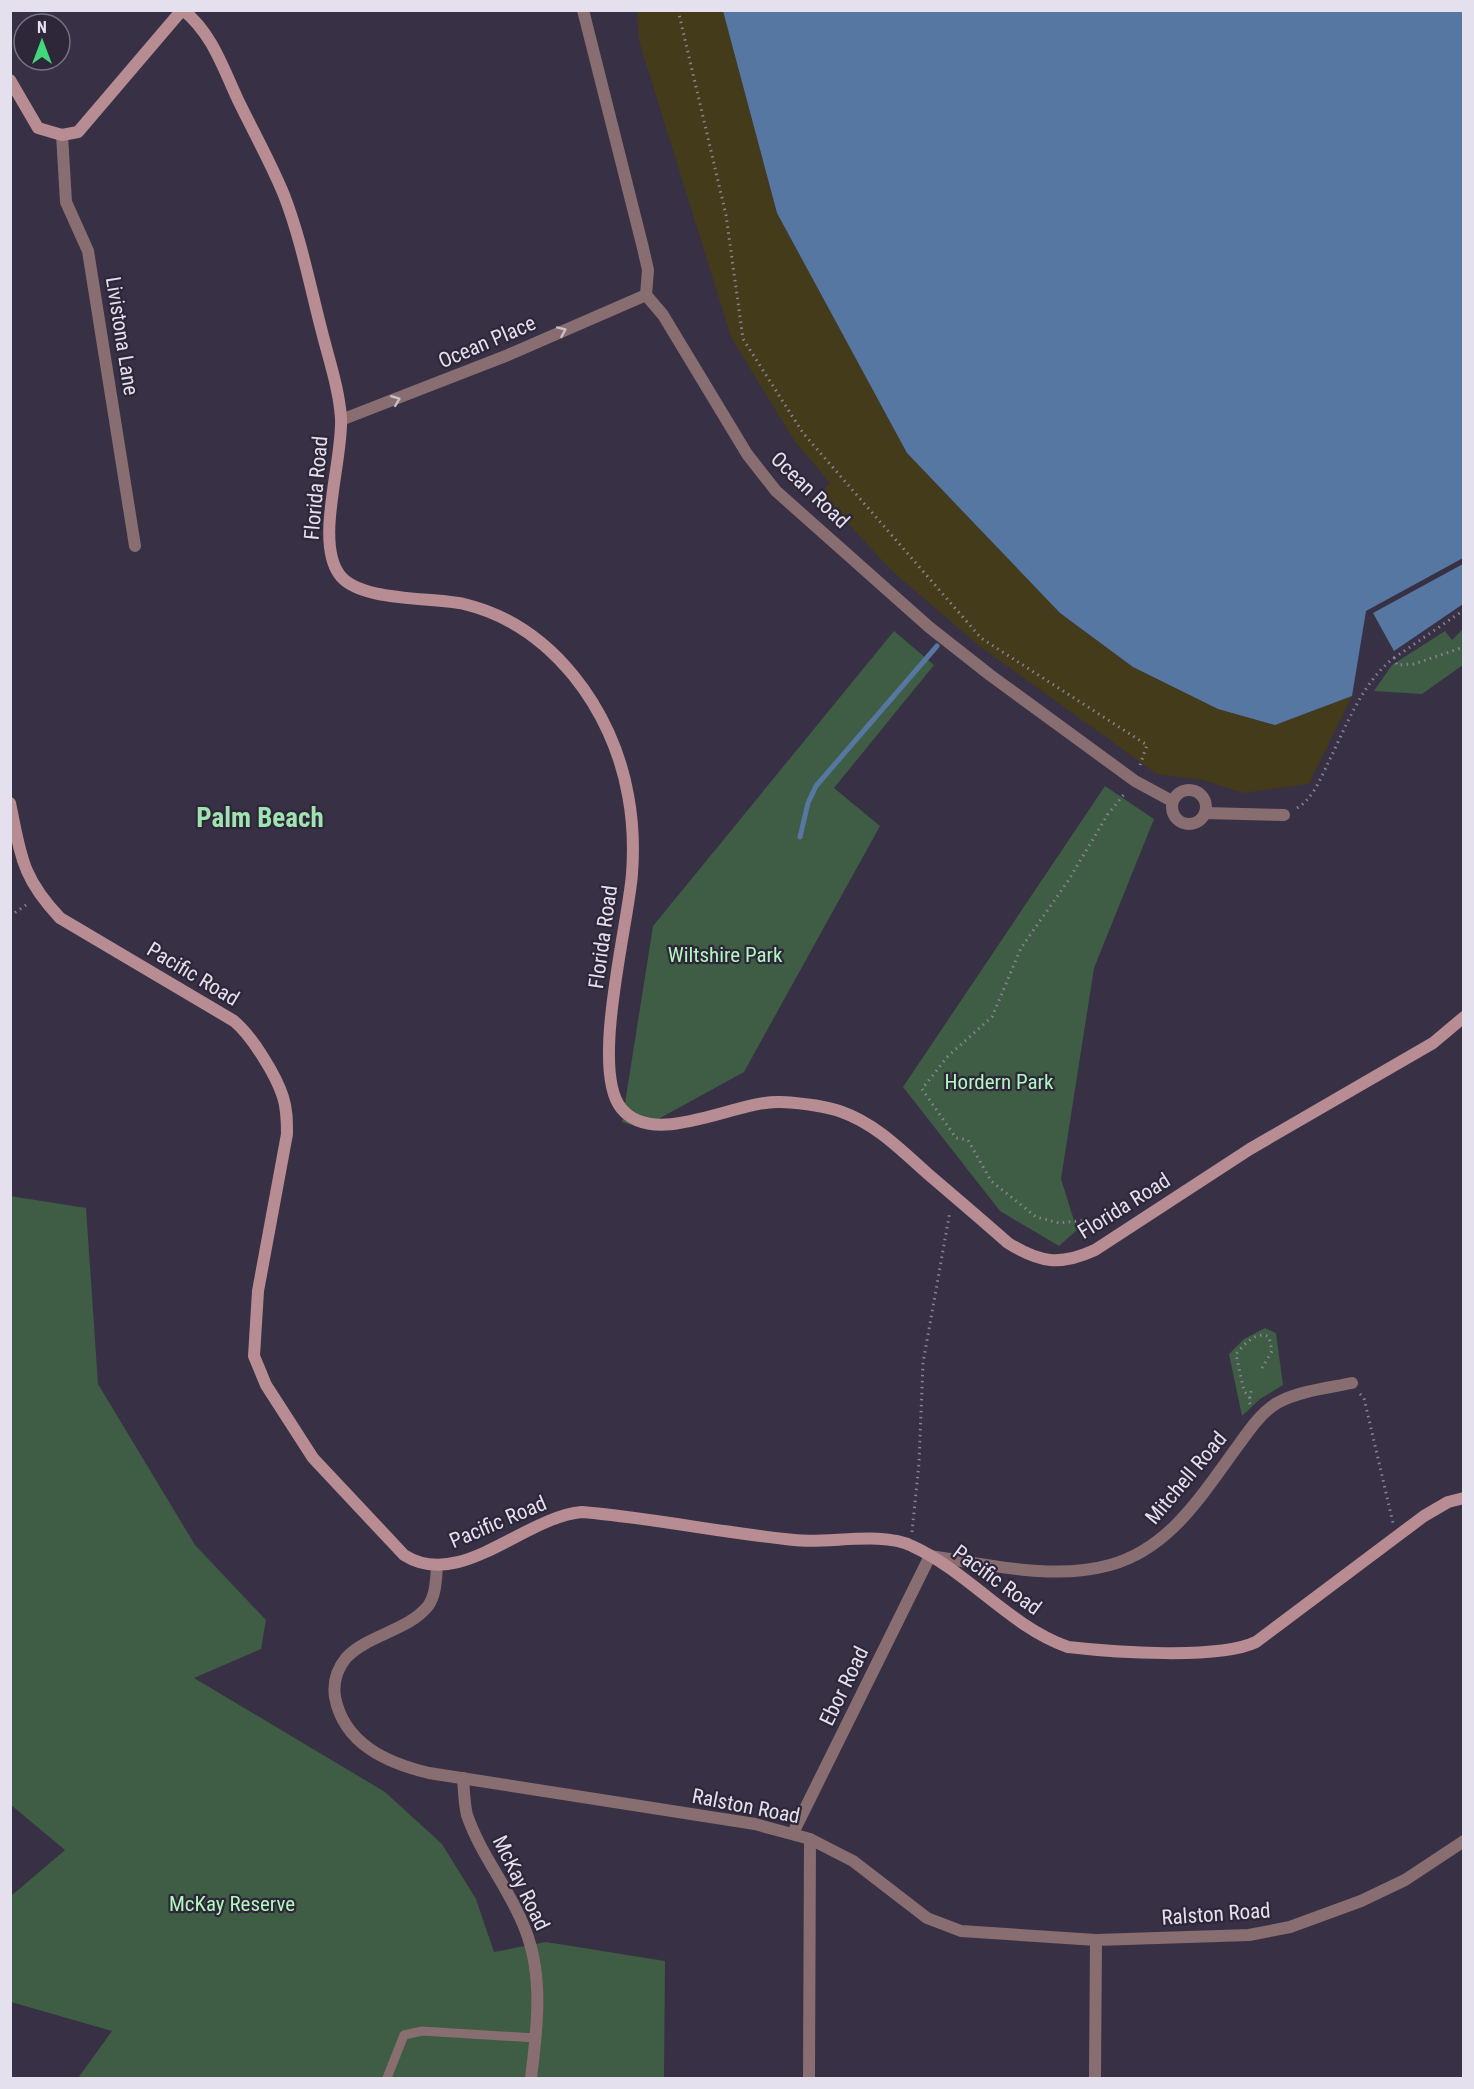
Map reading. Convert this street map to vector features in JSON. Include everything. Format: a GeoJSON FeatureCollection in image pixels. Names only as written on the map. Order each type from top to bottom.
{"type":"FeatureCollection","features":[{"type":"Feature","properties":{"kind":"street"},"geometry":{"type":"LineString","coordinates":[[10,80],[32,121],[45,132],[62,135],[78,132],[85,127],[183,10]]}},
{"type":"Feature","properties":{"kind":"street","name":"Florida Road"},"geometry":{"type":"LineString","coordinates":[[183,10],[194,19],[212,43],[284,195],[309,283],[339,399],[341,444],[328,542],[331,559],[339,574],[350,586],[366,591],[465,604],[513,623],[566,665],[592,702],[613,744],[628,791],[633,835],[632,876],[610,1023],[609,1075],[613,1095],[623,1112],[645,1124],[665,1125],[778,1101],[842,1112],[885,1136],[1008,1244],[1026,1254],[1055,1262],[1076,1259],[1095,1250],[1250,1149],[1433,1043],[1464,1017]]}},
{"type":"Feature","properties":{"kind":"street"},"geometry":{"type":"LineString","coordinates":[[583,10],[648,270],[646,295]]}},
{"type":"Feature","properties":{"kind":"street","name":"Livistona Lane"},"geometry":{"type":"LineString","coordinates":[[62,135],[66,202],[88,251],[135,546]]}},
{"type":"Feature","properties":{"kind":"street","name":"Ocean Place"},"geometry":{"type":"LineString","coordinates":[[341,420],[508,355],[646,295]]}},
{"type":"Feature","properties":{"kind":"street","name":"Ocean Road"},"geometry":{"type":"LineString","coordinates":[[646,295],[663,315],[747,454],[776,491],[955,647],[1135,781],[1172,801]]}},
{"type":"Feature","properties":{"kind":"street"},"geometry":{"type":"LineString","coordinates":[[1195,790],[1205,800],[1205,813],[1196,823],[1182,823],[1173,814],[1172,801],[1181,791],[1195,790]]}},
{"type":"Feature","properties":{"kind":"street","name":"Pacific Road"},"geometry":{"type":"LineString","coordinates":[[10,802],[14,842],[22,864],[39,896],[60,918],[234,1022],[248,1036],[273,1076],[283,1095],[287,1114],[287,1134],[258,1292],[253,1341],[258,1368],[313,1458],[404,1555],[425,1566],[463,1561],[558,1517],[582,1512],[792,1540],[887,1540],[910,1545],[930,1556],[961,1575],[1011,1616],[1048,1640],[1068,1647],[1210,1653],[1244,1648],[1270,1634],[1438,1506],[1464,1498]]}},
{"type":"Feature","properties":{"kind":"street"},"geometry":{"type":"LineString","coordinates":[[1205,813],[1284,815]]}},
{"type":"Feature","properties":{"kind":"street","name":"Mitchell Road"},"geometry":{"type":"LineString","coordinates":[[930,1556],[1047,1572],[1094,1568],[1134,1557],[1155,1545],[1176,1527],[1268,1410],[1291,1397],[1352,1383]]}},
{"type":"Feature","properties":{"kind":"street","name":"Ebor Road"},"geometry":{"type":"LineString","coordinates":[[793,1833],[930,1556]]}},
{"type":"Feature","properties":{"kind":"street","name":"Ralston Road"},"geometry":{"type":"LineString","coordinates":[[437,1566],[435,1591],[426,1608],[348,1657],[339,1669],[334,1690],[337,1706],[346,1727],[356,1739],[375,1754],[402,1767],[755,1824],[793,1833],[853,1861],[927,1918],[961,1931],[1096,1940],[1249,1935],[1290,1927],[1361,1901],[1405,1880],[1464,1842]]}},
{"type":"Feature","properties":{"kind":"street","name":"McKay Road"},"geometry":{"type":"LineString","coordinates":[[463,1778],[465,1803],[471,1824],[526,1930],[536,1980],[536,2038],[531,2079]]}},
{"type":"Feature","properties":{"kind":"street"},"geometry":{"type":"LineString","coordinates":[[809,2079],[810,1839]]}},
{"type":"Feature","properties":{"kind":"street"},"geometry":{"type":"LineString","coordinates":[[1095,2079],[1096,1940]]}},
{"type":"Feature","properties":{"kind":"lane"},"geometry":{"type":"LineString","coordinates":[[387,2079],[404,2035],[422,2031],[536,2038]]}},
{"type":"Feature","properties":{"kind":"path"},"geometry":{"type":"LineString","coordinates":[[678,10],[726,215],[743,339],[802,433],[981,638],[1147,745],[1135,781],[1108,814],[1068,881],[1021,948],[992,1017],[948,1056],[922,1089],[956,1138],[968,1140],[991,1181],[1036,1217],[1059,1223],[1120,1216]]}},
{"type":"Feature","properties":{"kind":"path"},"geometry":{"type":"LineString","coordinates":[[1284,815],[1300,807],[1317,787],[1369,684],[1380,668],[1464,610]]}},
{"type":"Feature","properties":{"kind":"path"},"geometry":{"type":"LineString","coordinates":[[1394,658],[1397,665],[1414,664],[1464,647]]}},
{"type":"Feature","properties":{"kind":"path"},"geometry":{"type":"LineString","coordinates":[[10,916],[39,896]]}},
{"type":"Feature","properties":{"kind":"path"},"geometry":{"type":"LineString","coordinates":[[910,1545],[920,1463],[923,1363],[953,1195]]}},
{"type":"Feature","properties":{"kind":"path"},"geometry":{"type":"LineString","coordinates":[[1250,1398],[1244,1391],[1236,1354],[1258,1335],[1264,1334],[1269,1338],[1272,1351],[1262,1368]]}},
{"type":"Feature","properties":{"kind":"path"},"geometry":{"type":"LineString","coordinates":[[1352,1383],[1364,1398],[1396,1537]]}},
{"type":"Feature","properties":{"kind":"path"},"geometry":{"type":"LineString","coordinates":[[1251,1391],[1251,1406]]}},
{"type":"Feature","properties":{"kind":"green space"},"geometry":{"type":"Polygon","coordinates":[[[1463,629],[1463,665],[1422,694],[1374,691],[1392,665],[1445,631],[1452,640],[1463,629]]]}},
{"type":"Feature","properties":{"kind":"green space","name":"Wiltshire Park"},"geometry":{"type":"Polygon","coordinates":[[[894,631],[934,665],[834,788],[880,826],[744,1072],[642,1128],[622,1122],[653,926],[894,631]]]}},
{"type":"Feature","properties":{"kind":"green space","name":"Hordern Park"},"geometry":{"type":"Polygon","coordinates":[[[1105,786],[1154,819],[1094,968],[1061,1179],[1077,1230],[1059,1246],[1000,1211],[903,1087],[1105,786]]]}},
{"type":"Feature","properties":{"kind":"green space","name":"McKay Reserve"},"geometry":{"type":"Polygon","coordinates":[[[10,1196],[86,1208],[98,1384],[195,1545],[266,1620],[261,1649],[194,1678],[385,1792],[442,1844],[476,1899],[494,1952],[546,1942],[665,1961],[664,2078],[78,2078],[112,2031],[11,2002],[11,1896],[65,1850],[11,1805],[10,1196]]]}},
{"type":"Feature","properties":{"kind":"green space"},"geometry":{"type":"Polygon","coordinates":[[[1265,1328],[1276,1333],[1283,1385],[1260,1399],[1242,1416],[1229,1354],[1244,1339],[1265,1328]]]}},
{"type":"Feature","properties":{"kind":"sand"},"geometry":{"type":"Polygon","coordinates":[[[637,11],[723,11],[777,213],[907,453],[1060,613],[1133,667],[1218,709],[1275,725],[1352,696],[1309,784],[1243,793],[1203,780],[1157,774],[978,645],[891,570],[820,493],[830,483],[795,442],[731,337],[639,41],[637,11]]]}},
{"type":"Feature","properties":{"kind":"water"},"geometry":{"type":"Polygon","coordinates":[[[723,11],[1463,11],[1463,558],[1366,611],[1352,696],[1275,725],[1218,709],[1133,667],[1060,613],[907,453],[777,213],[723,11]]]}},
{"type":"Feature","properties":{"kind":"water"},"geometry":{"type":"Polygon","coordinates":[[[1463,564],[1463,604],[1394,651],[1373,613],[1463,564]]]}},
{"type":"Feature","properties":{"kind":"waterway"},"geometry":{"type":"LineString","coordinates":[[800,837],[808,803],[816,786],[937,646]]}},
{"type":"Feature","properties":{"kind":"district","name":"Palm Beach"},"geometry":{"type":"Point","coordinates":[260,818]}}]}
